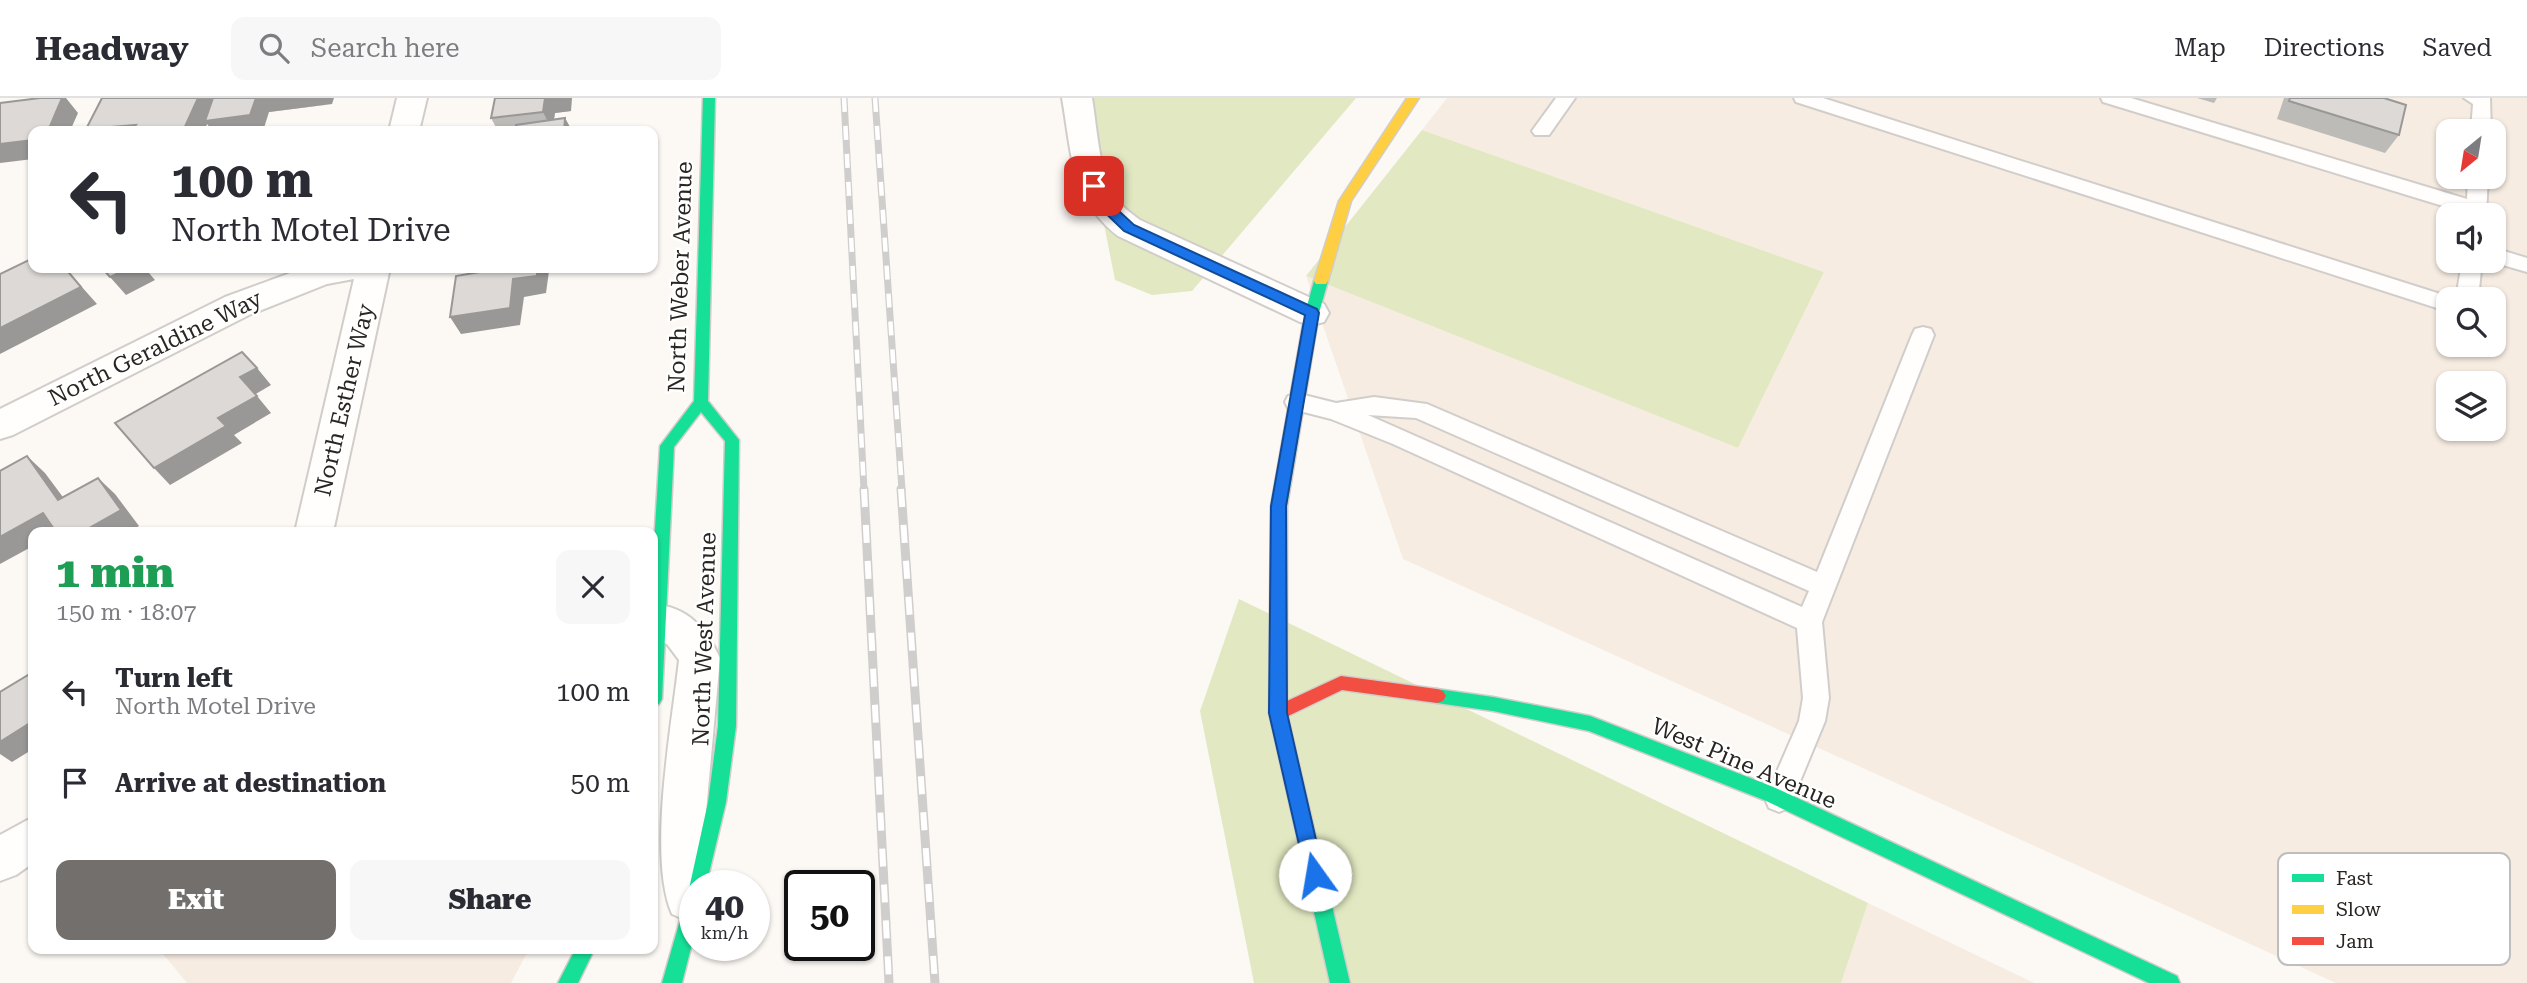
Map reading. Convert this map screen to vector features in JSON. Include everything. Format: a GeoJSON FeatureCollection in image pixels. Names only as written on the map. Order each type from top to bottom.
{"type":"FeatureCollection","features":[{"type":"Feature","properties":{"kind":"street"},"geometry":{"type":"LineString","coordinates":[[405,126],[412,98]]}},
{"type":"Feature","properties":{"kind":"street","name":"North Weber Avenue"},"geometry":{"type":"LineString","coordinates":[[658,577],[667,446],[701,402],[709,98]]}},
{"type":"Feature","properties":{"kind":"street"},"geometry":{"type":"LineString","coordinates":[[1077,98],[1094,186],[1102,202],[1114,216],[1129,228],[1312,313]]}},
{"type":"Feature","properties":{"kind":"street"},"geometry":{"type":"LineString","coordinates":[[1340,983],[1278,713],[1279,506],[1312,313],[1345,201],[1413,98]]}},
{"type":"Feature","properties":{"kind":"street","name":"North Geraldine Way"},"geometry":{"type":"LineString","coordinates":[[0,425],[237,306],[326,273]]}},
{"type":"Feature","properties":{"kind":"street","name":"North Esther Way"},"geometry":{"type":"LineString","coordinates":[[315,527],[372,273]]}},
{"type":"Feature","properties":{"kind":"street","name":"North West Avenue"},"geometry":{"type":"LineString","coordinates":[[701,402],[732,440],[727,726],[718,802],[701,870]]}},
{"type":"Feature","properties":{"kind":"street"},"geometry":{"type":"LineString","coordinates":[[658,622],[676,627],[691,641],[700,658],[683,823],[690,870]]}},
{"type":"Feature","properties":{"kind":"street","name":"West Pine Avenue"},"geometry":{"type":"LineString","coordinates":[[1278,713],[1341,683],[1493,704],[1590,724],[1779,799],[2170,983]]}},
{"type":"Feature","properties":{"kind":"street"},"geometry":{"type":"LineString","coordinates":[[0,860],[28,841]]}},
{"type":"Feature","properties":{"kind":"street"},"geometry":{"type":"LineString","coordinates":[[568,983],[583,954]]}},
{"type":"Feature","properties":{"kind":"street","name":"North West Avenue"},"geometry":{"type":"LineString","coordinates":[[672,983],[679,957]]}},
{"type":"Feature","properties":{"kind":"lane"},"geometry":{"type":"LineString","coordinates":[[1542,131],[1566,98]]}},
{"type":"Feature","properties":{"kind":"lane"},"geometry":{"type":"LineString","coordinates":[[1803,98],[2436,300]]}},
{"type":"Feature","properties":{"kind":"lane"},"geometry":{"type":"LineString","coordinates":[[2110,98],[2447,203]]}},
{"type":"Feature","properties":{"kind":"lane"},"geometry":{"type":"LineString","coordinates":[[2473,98],[2483,101],[2482,119]]}},
{"type":"Feature","properties":{"kind":"lane"},"geometry":{"type":"LineString","coordinates":[[2506,259],[2527,265]]}},
{"type":"Feature","properties":{"kind":"lane"},"geometry":{"type":"LineString","coordinates":[[1779,799],[1812,721],[1816,698],[1809,622],[1923,335]]}},
{"type":"Feature","properties":{"kind":"lane"},"geometry":{"type":"LineString","coordinates":[[1296,402],[1336,412],[1401,438],[1809,622]]}},
{"type":"Feature","properties":{"kind":"lane"},"geometry":{"type":"LineString","coordinates":[[1336,412],[1374,406],[1419,410],[1824,586]]}},
{"type":"Feature","properties":{"kind":"lane"},"geometry":{"type":"LineString","coordinates":[[1401,438],[1419,410]]}},
{"type":"Feature","properties":{"kind":"lane"},"geometry":{"type":"LineString","coordinates":[[1515,489],[1534,459]]}},
{"type":"Feature","properties":{"kind":"shaded area"},"geometry":{"type":"Polygon","coordinates":[[[1447,98],[2527,98],[2527,983],[2336,983],[2296,965],[2510,965],[2510,853],[2278,853],[2278,957],[1403,559],[1306,276],[1738,448],[1824,272],[1422,130],[1447,98]]]}},
{"type":"Feature","properties":{"kind":"shaded area"},"geometry":{"type":"Polygon","coordinates":[[[1868,903],[2034,983],[1841,983],[1868,903]]]}},
{"type":"Feature","properties":{"kind":"shaded area"},"geometry":{"type":"Polygon","coordinates":[[[163,954],[526,954],[511,983],[187,983],[163,954]]]}},
{"type":"Feature","properties":{"kind":"green space"},"geometry":{"type":"Polygon","coordinates":[[[1079,98],[1356,98],[1192,291],[1152,295],[1115,280],[1079,98]]]}},
{"type":"Feature","properties":{"kind":"green space"},"geometry":{"type":"Polygon","coordinates":[[[1422,130],[1824,272],[1738,448],[1306,276],[1422,130]]]}},
{"type":"Feature","properties":{"kind":"green space"},"geometry":{"type":"Polygon","coordinates":[[[1239,599],[1868,903],[1841,983],[1254,983],[1200,711],[1239,599]]]}},
{"type":"Feature","properties":{"kind":"building"},"geometry":{"type":"Polygon","coordinates":[[[62,98],[50,126],[28,126],[28,141],[0,144],[0,103],[62,98]]]}},
{"type":"Feature","properties":{"kind":"building"},"geometry":{"type":"Polygon","coordinates":[[[102,98],[198,98],[185,126],[88,126],[102,98]]]}},
{"type":"Feature","properties":{"kind":"building"},"geometry":{"type":"Polygon","coordinates":[[[213,98],[256,98],[250,115],[205,121],[213,98]]]}},
{"type":"Feature","properties":{"kind":"building"},"geometry":{"type":"Polygon","coordinates":[[[495,98],[545,98],[543,112],[491,118],[495,98]]]}},
{"type":"Feature","properties":{"kind":"building"},"geometry":{"type":"Polygon","coordinates":[[[2290,98],[2384,98],[2406,105],[2399,135],[2289,101],[2290,98]]]}},
{"type":"Feature","properties":{"kind":"building"},"geometry":{"type":"Polygon","coordinates":[[[565,118],[564,126],[516,125],[565,118]]]}},
{"type":"Feature","properties":{"kind":"building"},"geometry":{"type":"Polygon","coordinates":[[[28,260],[28,273],[69,273],[81,287],[0,328],[0,274],[28,260]]]}},
{"type":"Feature","properties":{"kind":"building"},"geometry":{"type":"Polygon","coordinates":[[[474,273],[537,273],[537,276],[513,279],[510,308],[450,317],[456,276],[474,273]]]}},
{"type":"Feature","properties":{"kind":"building"},"geometry":{"type":"Polygon","coordinates":[[[242,352],[257,368],[240,377],[257,396],[218,418],[226,426],[154,468],[115,423],[242,352]]]}},
{"type":"Feature","properties":{"kind":"building"},"geometry":{"type":"Polygon","coordinates":[[[27,456],[58,500],[98,478],[121,510],[91,527],[53,527],[43,513],[0,537],[0,471],[27,456]]]}},
{"type":"Feature","properties":{"kind":"building"},"geometry":{"type":"Polygon","coordinates":[[[28,675],[28,724],[0,742],[0,692],[28,675]]]}},
{"type":"Feature","properties":{"kind":"railway"},"geometry":{"type":"LineString","coordinates":[[844,98],[864,490]]}},
{"type":"Feature","properties":{"kind":"railway"},"geometry":{"type":"LineString","coordinates":[[875,98],[902,490]]}},
{"type":"Feature","properties":{"kind":"railway"},"geometry":{"type":"LineString","coordinates":[[864,489],[889,983]]}},
{"type":"Feature","properties":{"kind":"railway"},"geometry":{"type":"LineString","coordinates":[[901,489],[935,983]]}},
{"type":"Feature","properties":{"kind":"traffic: fast"},"geometry":{"type":"LineString","coordinates":[[658,609],[667,446],[701,402],[709,98]]}},
{"type":"Feature","properties":{"kind":"traffic: fast"},"geometry":{"type":"LineString","coordinates":[[1321,281],[1312,313],[1279,506],[1278,713],[1340,983]]}},
{"type":"Feature","properties":{"kind":"traffic: fast"},"geometry":{"type":"LineString","coordinates":[[701,402],[732,440],[727,726],[717,802],[701,870]]}},
{"type":"Feature","properties":{"kind":"traffic: fast"},"geometry":{"type":"LineString","coordinates":[[1437,696],[1493,704],[1590,724],[1770,794],[2170,983]]}},
{"type":"Feature","properties":{"kind":"traffic: fast"},"geometry":{"type":"LineString","coordinates":[[568,983],[583,954]]}},
{"type":"Feature","properties":{"kind":"traffic: fast"},"geometry":{"type":"LineString","coordinates":[[672,983],[679,956]]}},
{"type":"Feature","properties":{"kind":"traffic: slow"},"geometry":{"type":"LineString","coordinates":[[1321,281],[1345,201],[1413,98]]}},
{"type":"Feature","properties":{"kind":"traffic: jam"},"geometry":{"type":"LineString","coordinates":[[1278,713],[1341,683],[1437,696]]}},
{"type":"Feature","properties":{"kind":"route"},"geometry":{"type":"LineString","coordinates":[[1094,186],[1102,202],[1129,228],[1312,313],[1279,506],[1278,713],[1315,875]]}}]}
